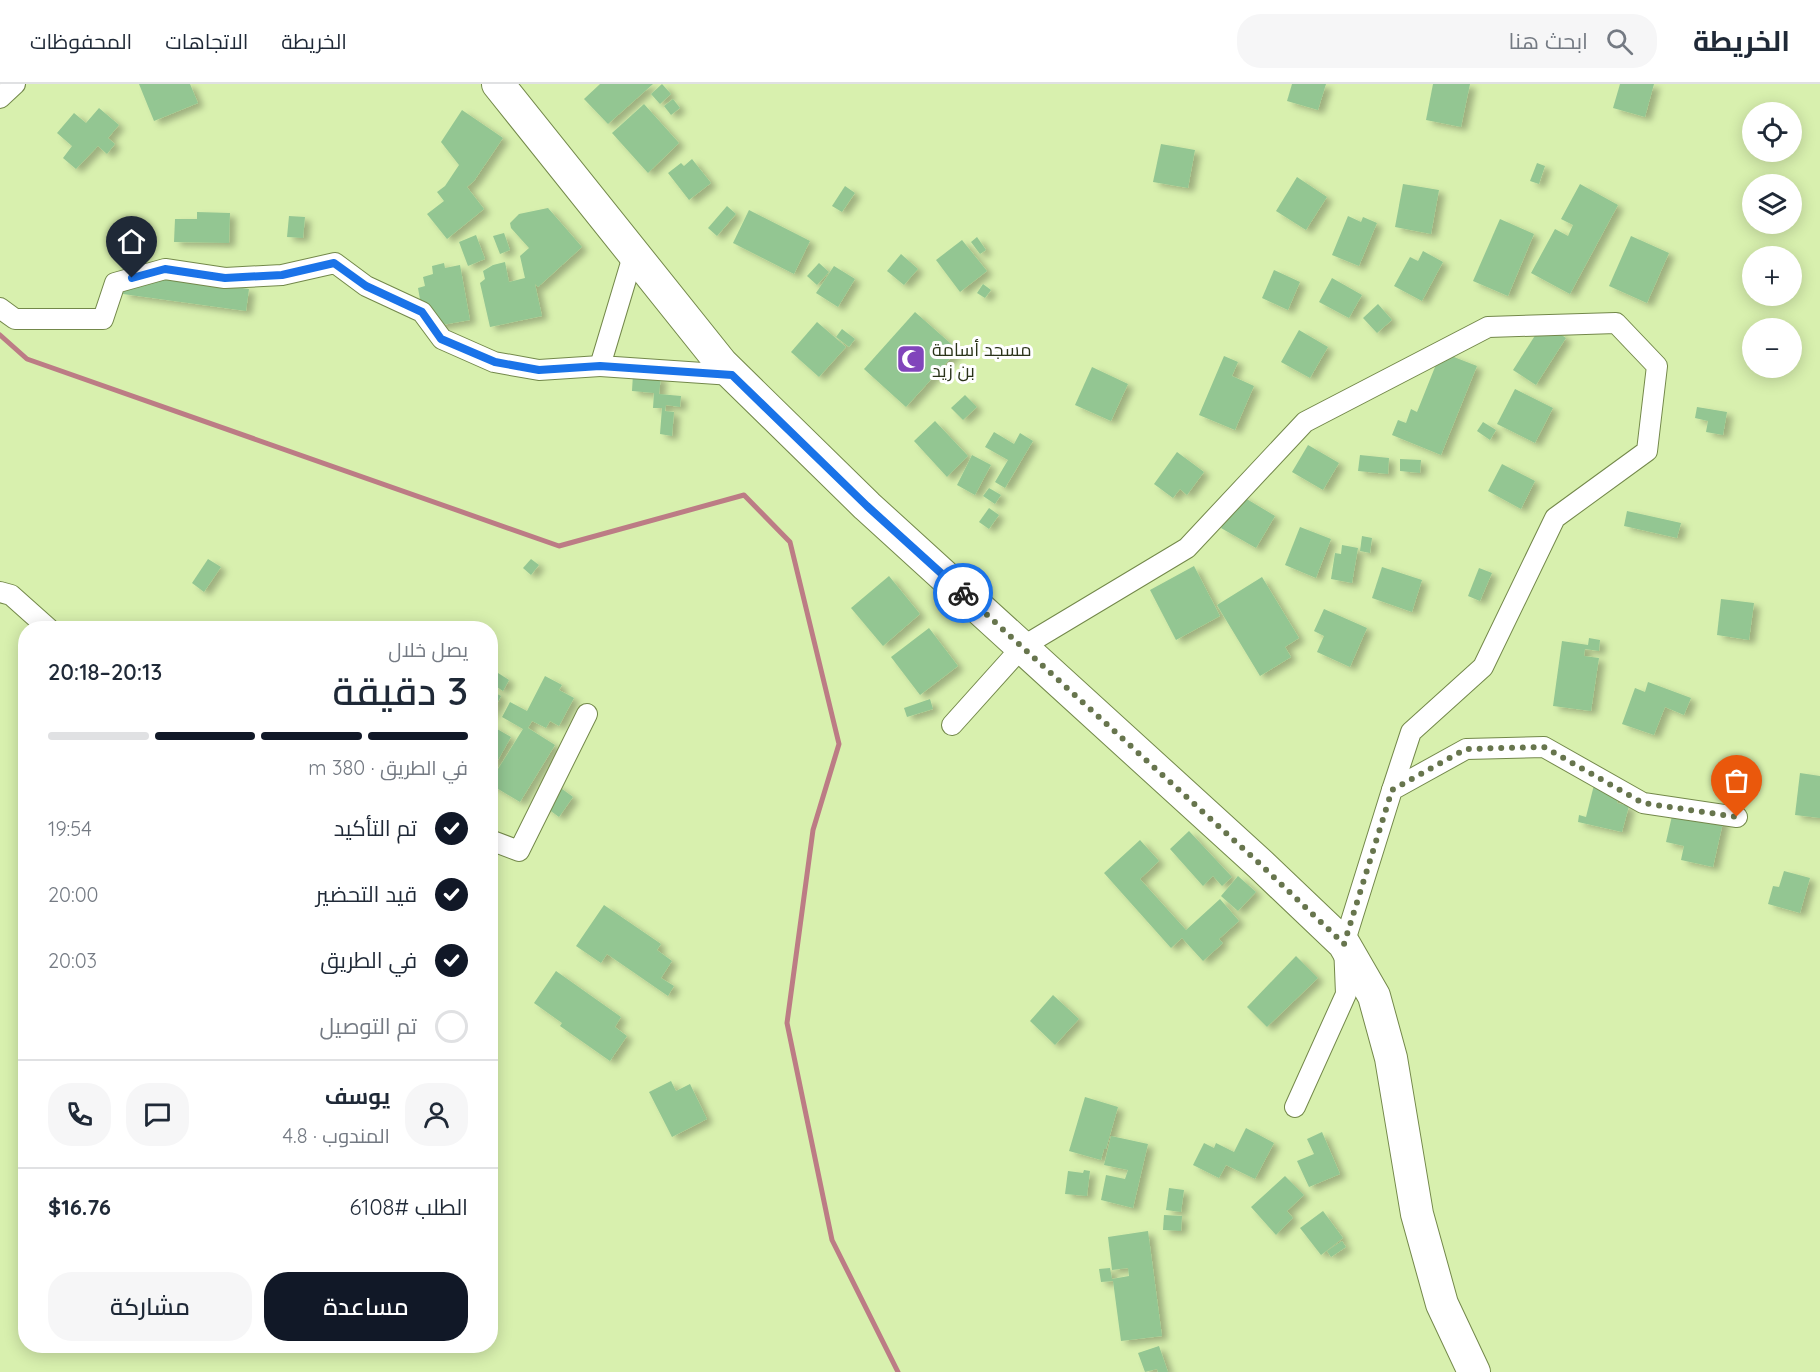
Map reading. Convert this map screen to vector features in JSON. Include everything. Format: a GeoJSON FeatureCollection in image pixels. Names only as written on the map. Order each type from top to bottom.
{"type":"FeatureCollection","features":[{"type":"Feature","properties":{"kind":"main road"},"geometry":{"type":"LineString","coordinates":[[498,84],[633,256],[732,375],[867,506],[1260,864],[1344,944],[1374,996],[1391,1058],[1417,1214],[1442,1304],[1473,1372]]}},
{"type":"Feature","properties":{"kind":"street"},"geometry":{"type":"LineString","coordinates":[[0,98],[15,84]]}},
{"type":"Feature","properties":{"kind":"street"},"geometry":{"type":"LineString","coordinates":[[600,366],[633,256]]}},
{"type":"Feature","properties":{"kind":"street"},"geometry":{"type":"LineString","coordinates":[[0,308],[15,319],[103,319],[115,283],[165,269],[225,278],[282,275],[334,263],[366,286],[422,312],[441,339],[495,362],[539,370],[600,366],[732,375]]}},
{"type":"Feature","properties":{"kind":"street"},"geometry":{"type":"LineString","coordinates":[[952,725],[1022,647],[1187,548],[1305,422],[1488,327],[1616,323],[1657,366],[1647,452],[1555,518],[1483,667],[1412,732],[1344,944],[1346,994],[1295,1107]]}},
{"type":"Feature","properties":{"kind":"street"},"geometry":{"type":"LineString","coordinates":[[0,592],[11,595],[40,621]]}},
{"type":"Feature","properties":{"kind":"street"},"geometry":{"type":"LineString","coordinates":[[498,843],[519,851],[587,714]]}},
{"type":"Feature","properties":{"kind":"street"},"geometry":{"type":"LineString","coordinates":[[1392,790],[1466,749],[1544,747],[1643,803],[1737,817]]}},
{"type":"Feature","properties":{"kind":"building"},"geometry":{"type":"Polygon","coordinates":[[[139,84],[190,84],[198,103],[154,121],[139,84]]]}},
{"type":"Feature","properties":{"kind":"building"},"geometry":{"type":"Polygon","coordinates":[[[600,84],[653,84],[608,124],[584,99],[600,84]]]}},
{"type":"Feature","properties":{"kind":"building"},"geometry":{"type":"Polygon","coordinates":[[[662,84],[671,94],[660,104],[651,94],[662,84]]]}},
{"type":"Feature","properties":{"kind":"building"},"geometry":{"type":"Polygon","coordinates":[[[1292,84],[1326,84],[1318,110],[1287,101],[1292,84]]]}},
{"type":"Feature","properties":{"kind":"building"},"geometry":{"type":"Polygon","coordinates":[[[1433,84],[1470,84],[1461,127],[1426,120],[1433,84]]]}},
{"type":"Feature","properties":{"kind":"building"},"geometry":{"type":"Polygon","coordinates":[[[1620,84],[1654,84],[1645,117],[1613,108],[1620,84]]]}},
{"type":"Feature","properties":{"kind":"building"},"geometry":{"type":"Polygon","coordinates":[[[673,99],[680,108],[671,115],[664,106],[673,99]]]}},
{"type":"Feature","properties":{"kind":"building"},"geometry":{"type":"Polygon","coordinates":[[[644,104],[679,143],[648,173],[612,133],[644,104]]]}},
{"type":"Feature","properties":{"kind":"building"},"geometry":{"type":"Polygon","coordinates":[[[99,108],[119,125],[108,138],[115,144],[107,154],[98,146],[76,169],[63,158],[72,146],[57,133],[74,113],[86,123],[99,108]]]}},
{"type":"Feature","properties":{"kind":"building"},"geometry":{"type":"Polygon","coordinates":[[[462,110],[503,138],[474,181],[467,187],[484,209],[447,239],[427,214],[444,201],[437,192],[445,186],[459,165],[441,142],[462,110]]]}},
{"type":"Feature","properties":{"kind":"building"},"geometry":{"type":"Polygon","coordinates":[[[1161,144],[1195,150],[1188,188],[1153,182],[1161,144]]]}},
{"type":"Feature","properties":{"kind":"building"},"geometry":{"type":"Polygon","coordinates":[[[692,159],[711,183],[689,200],[668,173],[681,163],[684,166],[692,159]]]}},
{"type":"Feature","properties":{"kind":"building"},"geometry":{"type":"Polygon","coordinates":[[[1537,163],[1545,166],[1539,184],[1530,181],[1537,163]]]}},
{"type":"Feature","properties":{"kind":"building"},"geometry":{"type":"Polygon","coordinates":[[[1297,177],[1327,197],[1306,230],[1276,211],[1297,177]]]}},
{"type":"Feature","properties":{"kind":"building"},"geometry":{"type":"Polygon","coordinates":[[[1403,184],[1439,190],[1431,234],[1395,227],[1403,184]]]}},
{"type":"Feature","properties":{"kind":"building"},"geometry":{"type":"Polygon","coordinates":[[[1580,184],[1618,205],[1570,294],[1531,273],[1555,229],[1568,236],[1573,225],[1561,219],[1580,184]]]}},
{"type":"Feature","properties":{"kind":"building"},"geometry":{"type":"Polygon","coordinates":[[[845,186],[855,193],[842,212],[832,206],[845,186]]]}},
{"type":"Feature","properties":{"kind":"building"},"geometry":{"type":"Polygon","coordinates":[[[727,206],[736,214],[717,236],[708,228],[727,206]]]}},
{"type":"Feature","properties":{"kind":"building"},"geometry":{"type":"Polygon","coordinates":[[[548,208],[582,247],[538,287],[535,284],[542,316],[490,327],[480,283],[485,279],[483,271],[505,262],[509,282],[525,278],[520,256],[529,248],[511,228],[510,223],[519,214],[548,208]]]}},
{"type":"Feature","properties":{"kind":"building"},"geometry":{"type":"Polygon","coordinates":[[[749,210],[810,241],[794,274],[733,243],[749,210]]]}},
{"type":"Feature","properties":{"kind":"building"},"geometry":{"type":"Polygon","coordinates":[[[197,212],[230,213],[229,243],[174,242],[175,219],[197,219],[197,212]]]}},
{"type":"Feature","properties":{"kind":"building"},"geometry":{"type":"Polygon","coordinates":[[[289,216],[305,217],[303,238],[287,237],[289,216]]]}},
{"type":"Feature","properties":{"kind":"building"},"geometry":{"type":"Polygon","coordinates":[[[1348,216],[1361,222],[1363,217],[1377,223],[1359,266],[1332,255],[1348,216]]]}},
{"type":"Feature","properties":{"kind":"building"},"geometry":{"type":"Polygon","coordinates":[[[1500,219],[1534,234],[1508,296],[1473,281],[1500,219]]]}},
{"type":"Feature","properties":{"kind":"building"},"geometry":{"type":"Polygon","coordinates":[[[504,233],[510,250],[500,254],[493,236],[504,233]]]}},
{"type":"Feature","properties":{"kind":"building"},"geometry":{"type":"Polygon","coordinates":[[[476,235],[485,259],[468,266],[459,242],[476,235]]]}},
{"type":"Feature","properties":{"kind":"building"},"geometry":{"type":"Polygon","coordinates":[[[1631,236],[1669,253],[1647,303],[1609,286],[1631,236]]]}},
{"type":"Feature","properties":{"kind":"building"},"geometry":{"type":"Polygon","coordinates":[[[977,237],[986,250],[980,254],[971,242],[977,237]]]}},
{"type":"Feature","properties":{"kind":"building"},"geometry":{"type":"Polygon","coordinates":[[[962,240],[987,271],[960,292],[936,260],[962,240]]]}},
{"type":"Feature","properties":{"kind":"building"},"geometry":{"type":"Polygon","coordinates":[[[1423,251],[1443,262],[1422,301],[1394,286],[1410,257],[1418,261],[1423,251]]]}},
{"type":"Feature","properties":{"kind":"building"},"geometry":{"type":"Polygon","coordinates":[[[901,254],[918,269],[904,285],[887,271],[901,254]]]}},
{"type":"Feature","properties":{"kind":"building"},"geometry":{"type":"Polygon","coordinates":[[[444,263],[445,268],[460,265],[470,320],[425,328],[418,288],[425,286],[423,277],[433,274],[432,266],[444,263]]]}},
{"type":"Feature","properties":{"kind":"building"},"geometry":{"type":"Polygon","coordinates":[[[819,263],[829,272],[817,285],[807,276],[819,263]]]}},
{"type":"Feature","properties":{"kind":"building"},"geometry":{"type":"Polygon","coordinates":[[[834,266],[855,279],[838,307],[816,293],[834,266]]]}},
{"type":"Feature","properties":{"kind":"building"},"geometry":{"type":"Polygon","coordinates":[[[1274,270],[1300,282],[1288,310],[1262,298],[1274,270]]]}},
{"type":"Feature","properties":{"kind":"building"},"geometry":{"type":"Polygon","coordinates":[[[126,271],[249,289],[246,311],[123,294],[126,271]]]}},
{"type":"Feature","properties":{"kind":"building"},"geometry":{"type":"Polygon","coordinates":[[[1332,278],[1362,295],[1349,318],[1319,302],[1332,278]]]}},
{"type":"Feature","properties":{"kind":"building"},"geometry":{"type":"Polygon","coordinates":[[[983,284],[991,290],[985,298],[977,293],[983,284]]]}},
{"type":"Feature","properties":{"kind":"building"},"geometry":{"type":"Polygon","coordinates":[[[1378,304],[1392,320],[1377,333],[1363,318],[1378,304]]]}},
{"type":"Feature","properties":{"kind":"building","name":"مسجد أسامة بن زيد"},"geometry":{"type":"Polygon","coordinates":[[[915,312],[958,350],[906,407],[864,369],[915,312]]]}},
{"type":"Feature","properties":{"kind":"building"},"geometry":{"type":"Polygon","coordinates":[[[817,322],[846,347],[819,377],[791,352],[817,322]]]}},
{"type":"Feature","properties":{"kind":"building"},"geometry":{"type":"Polygon","coordinates":[[[1543,323],[1566,338],[1536,385],[1513,370],[1543,323]]]}},
{"type":"Feature","properties":{"kind":"building"},"geometry":{"type":"Polygon","coordinates":[[[842,329],[855,339],[849,347],[836,337],[842,329]]]}},
{"type":"Feature","properties":{"kind":"building"},"geometry":{"type":"Polygon","coordinates":[[[1299,330],[1328,347],[1310,378],[1281,362],[1299,330]]]}},
{"type":"Feature","properties":{"kind":"building"},"geometry":{"type":"Polygon","coordinates":[[[1441,352],[1477,366],[1441,455],[1392,435],[1398,420],[1406,423],[1411,409],[1417,412],[1441,352]]]}},
{"type":"Feature","properties":{"kind":"building"},"geometry":{"type":"Polygon","coordinates":[[[1224,356],[1238,362],[1232,376],[1254,386],[1235,430],[1199,415],[1224,356]]]}},
{"type":"Feature","properties":{"kind":"building"},"geometry":{"type":"Polygon","coordinates":[[[1092,367],[1128,384],[1111,421],[1075,405],[1092,367]]]}},
{"type":"Feature","properties":{"kind":"building"},"geometry":{"type":"Polygon","coordinates":[[[633,374],[661,377],[659,394],[681,396],[680,407],[666,405],[665,411],[674,412],[672,436],[660,434],[662,408],[653,408],[654,393],[632,391],[633,374]]]}},
{"type":"Feature","properties":{"kind":"building"},"geometry":{"type":"Polygon","coordinates":[[[1515,389],[1553,408],[1535,443],[1497,424],[1515,389]]]}},
{"type":"Feature","properties":{"kind":"building"},"geometry":{"type":"Polygon","coordinates":[[[965,395],[977,407],[963,420],[951,408],[965,395]]]}},
{"type":"Feature","properties":{"kind":"building"},"geometry":{"type":"Polygon","coordinates":[[[1697,407],[1727,412],[1723,435],[1706,432],[1708,421],[1695,418],[1697,407]]]}},
{"type":"Feature","properties":{"kind":"building"},"geometry":{"type":"Polygon","coordinates":[[[935,421],[968,456],[947,477],[914,441],[935,421]]]}},
{"type":"Feature","properties":{"kind":"building"},"geometry":{"type":"Polygon","coordinates":[[[1483,422],[1496,430],[1490,440],[1477,431],[1483,422]]]}},
{"type":"Feature","properties":{"kind":"building"},"geometry":{"type":"Polygon","coordinates":[[[994,432],[1014,444],[1020,433],[1033,441],[1005,488],[995,482],[1008,460],[985,447],[994,432]]]}},
{"type":"Feature","properties":{"kind":"building"},"geometry":{"type":"Polygon","coordinates":[[[1308,445],[1339,463],[1323,490],[1292,472],[1308,445]]]}},
{"type":"Feature","properties":{"kind":"building"},"geometry":{"type":"Polygon","coordinates":[[[1177,452],[1204,472],[1187,495],[1180,489],[1173,498],[1154,484],[1177,452]]]}},
{"type":"Feature","properties":{"kind":"building"},"geometry":{"type":"Polygon","coordinates":[[[972,455],[991,465],[975,495],[957,485],[972,455]]]}},
{"type":"Feature","properties":{"kind":"building"},"geometry":{"type":"Polygon","coordinates":[[[1360,455],[1389,458],[1388,474],[1358,471],[1360,455]]]}},
{"type":"Feature","properties":{"kind":"building"},"geometry":{"type":"Polygon","coordinates":[[[1400,459],[1421,460],[1420,473],[1400,471],[1400,459]]]}},
{"type":"Feature","properties":{"kind":"building"},"geometry":{"type":"Polygon","coordinates":[[[1502,464],[1535,481],[1521,509],[1488,491],[1502,464]]]}},
{"type":"Feature","properties":{"kind":"building"},"geometry":{"type":"Polygon","coordinates":[[[989,488],[1001,495],[995,504],[983,496],[989,488]]]}},
{"type":"Feature","properties":{"kind":"building"},"geometry":{"type":"Polygon","coordinates":[[[1240,495],[1275,516],[1256,548],[1221,528],[1240,495]]]}},
{"type":"Feature","properties":{"kind":"building"},"geometry":{"type":"Polygon","coordinates":[[[989,508],[999,515],[989,529],[979,522],[989,508]]]}},
{"type":"Feature","properties":{"kind":"building"},"geometry":{"type":"Polygon","coordinates":[[[1627,511],[1681,523],[1677,538],[1624,526],[1627,511]]]}},
{"type":"Feature","properties":{"kind":"building"},"geometry":{"type":"Polygon","coordinates":[[[1300,527],[1331,539],[1316,578],[1285,565],[1300,527]]]}},
{"type":"Feature","properties":{"kind":"building"},"geometry":{"type":"Polygon","coordinates":[[[1362,536],[1372,538],[1370,553],[1360,551],[1362,536]]]}},
{"type":"Feature","properties":{"kind":"building"},"geometry":{"type":"Polygon","coordinates":[[[1342,545],[1358,548],[1352,583],[1331,579],[1335,553],[1341,554],[1342,545]]]}},
{"type":"Feature","properties":{"kind":"building"},"geometry":{"type":"Polygon","coordinates":[[[208,559],[221,567],[204,592],[192,583],[208,559]]]}},
{"type":"Feature","properties":{"kind":"building"},"geometry":{"type":"Polygon","coordinates":[[[531,559],[539,565],[531,575],[523,568],[531,559]]]}},
{"type":"Feature","properties":{"kind":"building"},"geometry":{"type":"Polygon","coordinates":[[[1194,566],[1220,616],[1176,640],[1150,590],[1194,566]]]}},
{"type":"Feature","properties":{"kind":"building"},"geometry":{"type":"Polygon","coordinates":[[[1382,567],[1422,580],[1412,612],[1372,598],[1382,567]]]}},
{"type":"Feature","properties":{"kind":"building"},"geometry":{"type":"Polygon","coordinates":[[[1479,568],[1492,573],[1480,601],[1468,596],[1479,568]]]}},
{"type":"Feature","properties":{"kind":"building"},"geometry":{"type":"Polygon","coordinates":[[[889,576],[920,614],[883,646],[851,608],[889,576]]]}},
{"type":"Feature","properties":{"kind":"building"},"geometry":{"type":"Polygon","coordinates":[[[1262,577],[1299,638],[1285,647],[1291,657],[1260,676],[1217,605],[1262,577]]]}},
{"type":"Feature","properties":{"kind":"building"},"geometry":{"type":"Polygon","coordinates":[[[1721,599],[1754,603],[1749,640],[1717,635],[1721,599]]]}},
{"type":"Feature","properties":{"kind":"building"},"geometry":{"type":"Polygon","coordinates":[[[1324,609],[1367,628],[1350,667],[1317,652],[1324,636],[1314,631],[1324,609]]]}},
{"type":"Feature","properties":{"kind":"building"},"geometry":{"type":"Polygon","coordinates":[[[929,628],[958,666],[920,695],[891,657],[929,628]]]}},
{"type":"Feature","properties":{"kind":"building"},"geometry":{"type":"Polygon","coordinates":[[[1589,638],[1600,640],[1599,651],[1585,649],[1584,656],[1599,658],[1591,711],[1553,706],[1562,641],[1588,645],[1589,638]]]}},
{"type":"Feature","properties":{"kind":"building"},"geometry":{"type":"Polygon","coordinates":[[[498,673],[509,680],[503,691],[498,688],[498,673]]]}},
{"type":"Feature","properties":{"kind":"building"},"geometry":{"type":"Polygon","coordinates":[[[545,676],[562,685],[559,690],[574,698],[559,726],[550,721],[546,728],[532,721],[528,728],[555,745],[520,802],[498,789],[498,769],[523,729],[502,717],[510,702],[527,711],[545,676]]]}},
{"type":"Feature","properties":{"kind":"building"},"geometry":{"type":"Polygon","coordinates":[[[1648,682],[1691,698],[1684,715],[1665,707],[1654,735],[1622,724],[1635,688],[1645,692],[1648,682]]]}},
{"type":"Feature","properties":{"kind":"building"},"geometry":{"type":"Polygon","coordinates":[[[930,699],[933,709],[907,717],[904,708],[930,699]]]}},
{"type":"Feature","properties":{"kind":"building"},"geometry":{"type":"Polygon","coordinates":[[[498,730],[511,737],[498,760],[498,730]]]}},
{"type":"Feature","properties":{"kind":"building"},"geometry":{"type":"Polygon","coordinates":[[[1800,773],[1820,776],[1820,818],[1795,815],[1800,773]]]}},
{"type":"Feature","properties":{"kind":"building"},"geometry":{"type":"Polygon","coordinates":[[[554,783],[573,797],[559,817],[540,803],[554,783]]]}},
{"type":"Feature","properties":{"kind":"building"},"geometry":{"type":"Polygon","coordinates":[[[1594,785],[1620,792],[1617,803],[1629,806],[1622,832],[1578,822],[1579,815],[1586,817],[1594,785]]]}},
{"type":"Feature","properties":{"kind":"building"},"geometry":{"type":"Polygon","coordinates":[[[1674,807],[1724,818],[1713,867],[1681,860],[1684,846],[1666,842],[1674,807]]]}},
{"type":"Feature","properties":{"kind":"building"},"geometry":{"type":"Polygon","coordinates":[[[1189,831],[1232,877],[1222,886],[1213,876],[1203,886],[1170,849],[1189,831]]]}},
{"type":"Feature","properties":{"kind":"building"},"geometry":{"type":"Polygon","coordinates":[[[1140,840],[1159,861],[1140,879],[1186,930],[1220,899],[1239,921],[1219,939],[1223,943],[1203,961],[1182,938],[1171,948],[1104,873],[1140,840]]]}},
{"type":"Feature","properties":{"kind":"building"},"geometry":{"type":"Polygon","coordinates":[[[1784,871],[1810,878],[1800,913],[1768,904],[1773,886],[1779,887],[1784,871]]]}},
{"type":"Feature","properties":{"kind":"building"},"geometry":{"type":"Polygon","coordinates":[[[1238,876],[1256,892],[1238,911],[1221,896],[1238,876]]]}},
{"type":"Feature","properties":{"kind":"building"},"geometry":{"type":"Polygon","coordinates":[[[604,905],[661,944],[657,950],[672,961],[661,978],[674,986],[668,996],[607,954],[601,963],[576,946],[604,905]]]}},
{"type":"Feature","properties":{"kind":"building"},"geometry":{"type":"Polygon","coordinates":[[[1296,956],[1318,978],[1267,1027],[1247,1007],[1296,956]]]}},
{"type":"Feature","properties":{"kind":"building"},"geometry":{"type":"Polygon","coordinates":[[[556,971],[621,1017],[615,1027],[627,1036],[610,1061],[560,1026],[562,1023],[534,1003],[556,971]]]}},
{"type":"Feature","properties":{"kind":"building"},"geometry":{"type":"Polygon","coordinates":[[[1053,995],[1079,1019],[1055,1045],[1030,1021],[1053,995]]]}},
{"type":"Feature","properties":{"kind":"building"},"geometry":{"type":"Polygon","coordinates":[[[671,1081],[676,1091],[690,1084],[707,1119],[672,1137],[649,1092],[671,1081]]]}},
{"type":"Feature","properties":{"kind":"building"},"geometry":{"type":"Polygon","coordinates":[[[1085,1097],[1118,1107],[1101,1160],[1069,1151],[1085,1097]]]}},
{"type":"Feature","properties":{"kind":"building"},"geometry":{"type":"Polygon","coordinates":[[[1246,1128],[1274,1143],[1255,1179],[1226,1165],[1219,1178],[1193,1165],[1204,1143],[1214,1148],[1216,1143],[1234,1152],[1246,1128]]]}},
{"type":"Feature","properties":{"kind":"building"},"geometry":{"type":"Polygon","coordinates":[[[1322,1132],[1340,1174],[1309,1187],[1297,1161],[1314,1154],[1307,1139],[1322,1132]]]}},
{"type":"Feature","properties":{"kind":"building"},"geometry":{"type":"Polygon","coordinates":[[[1111,1136],[1148,1144],[1133,1208],[1101,1200],[1106,1175],[1125,1179],[1128,1170],[1104,1165],[1111,1136]]]}},
{"type":"Feature","properties":{"kind":"building"},"geometry":{"type":"Polygon","coordinates":[[[1084,1170],[1090,1171],[1087,1196],[1065,1194],[1068,1171],[1083,1173],[1084,1170]]]}},
{"type":"Feature","properties":{"kind":"building"},"geometry":{"type":"Polygon","coordinates":[[[1285,1176],[1304,1195],[1287,1211],[1293,1218],[1276,1235],[1251,1207],[1285,1176]]]}},
{"type":"Feature","properties":{"kind":"building"},"geometry":{"type":"Polygon","coordinates":[[[1169,1188],[1184,1190],[1181,1212],[1166,1210],[1169,1188]]]}},
{"type":"Feature","properties":{"kind":"building"},"geometry":{"type":"Polygon","coordinates":[[[1323,1211],[1343,1238],[1321,1255],[1300,1228],[1323,1211]]]}},
{"type":"Feature","properties":{"kind":"building"},"geometry":{"type":"Polygon","coordinates":[[[1164,1215],[1182,1216],[1181,1231],[1163,1230],[1164,1215]]]}},
{"type":"Feature","properties":{"kind":"building"},"geometry":{"type":"Polygon","coordinates":[[[1148,1231],[1162,1336],[1121,1341],[1113,1281],[1101,1282],[1099,1269],[1110,1268],[1112,1279],[1129,1276],[1128,1268],[1112,1270],[1108,1237],[1148,1231]]]}},
{"type":"Feature","properties":{"kind":"building"},"geometry":{"type":"Polygon","coordinates":[[[1342,1241],[1346,1247],[1331,1257],[1327,1251],[1342,1241]]]}},
{"type":"Feature","properties":{"kind":"building"},"geometry":{"type":"Polygon","coordinates":[[[1159,1346],[1168,1372],[1158,1372],[1157,1369],[1145,1372],[1138,1353],[1159,1346]]]}},
{"type":"Feature","properties":{"kind":"waterway"},"geometry":{"type":"LineString","coordinates":[[0,335],[27,359],[559,546],[744,495],[790,542],[839,744],[813,830],[787,1023],[832,1240],[898,1372]]}},
{"type":"Feature","properties":{"kind":"way so far"},"geometry":{"type":"LineString","coordinates":[[963,593],[1260,864],[1344,944],[1392,790],[1466,749],[1544,747],[1643,803],[1737,817]]}},
{"type":"Feature","properties":{"kind":"place","name":"مسجد أسامة بن زيد"},"geometry":{"type":"Point","coordinates":[911,359]}},
{"type":"Feature","properties":{"kind":"route"},"geometry":{"type":"LineString","coordinates":[[132,278],[165,269],[225,278],[282,275],[334,263],[366,286],[422,312],[441,339],[495,362],[539,370],[600,366],[732,375],[867,506],[963,593]]}}]}
